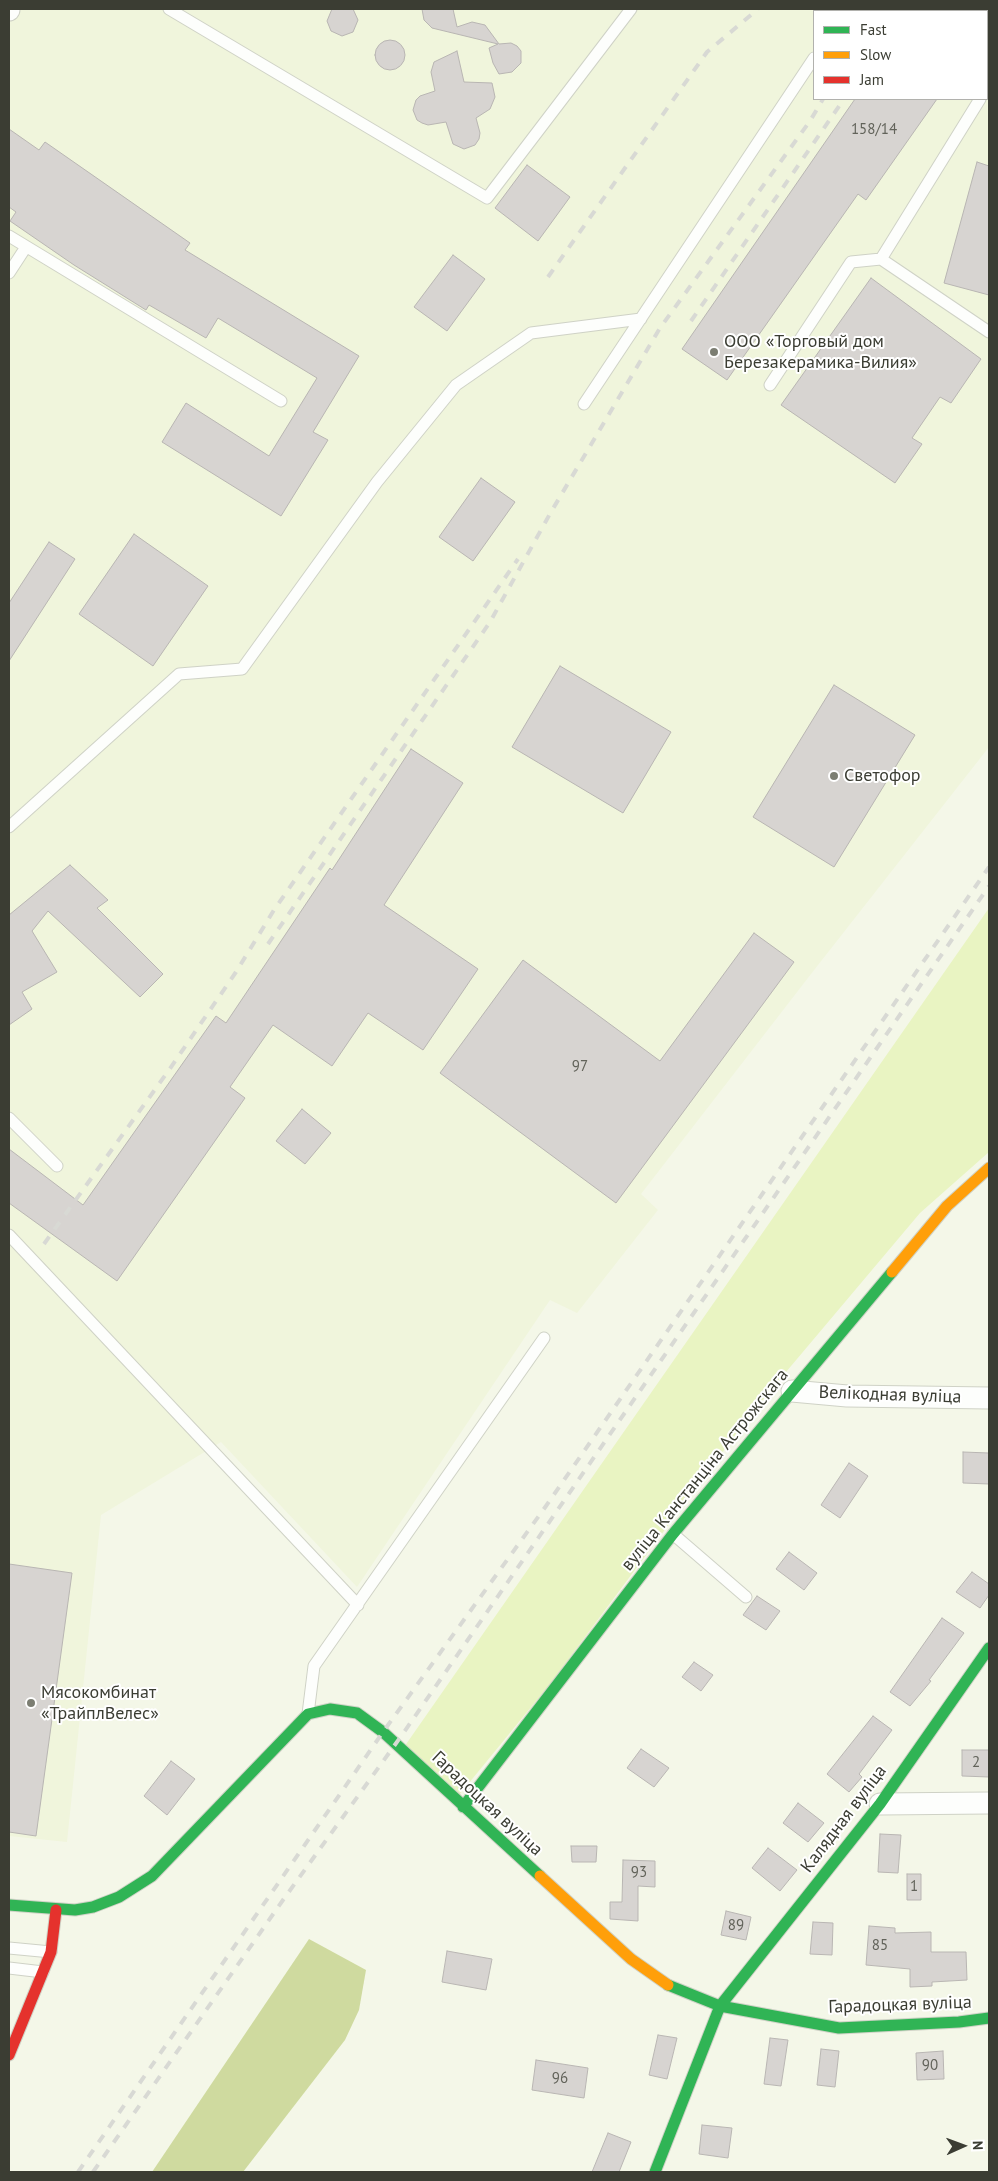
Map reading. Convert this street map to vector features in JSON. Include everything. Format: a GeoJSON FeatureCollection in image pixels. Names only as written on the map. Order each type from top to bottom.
{"type":"FeatureCollection","features":[{"type":"Feature","properties":{"kind":"street","name":"вуліца Канстанціна Астрожскага"},"geometry":{"type":"LineString","coordinates":[[462,1807],[673,1534],[947,1206],[989,1168]]}},
{"type":"Feature","properties":{"kind":"street","name":"Велікодная вуліца"},"geometry":{"type":"LineString","coordinates":[[792,1391],[847,1396],[989,1398]]}},
{"type":"Feature","properties":{"kind":"street","name":"Калядная вуліца"},"geometry":{"type":"LineString","coordinates":[[655,2172],[720,2006],[880,1804],[989,1648]]}},
{"type":"Feature","properties":{"kind":"street","name":"Гарадоцкая вуліца"},"geometry":{"type":"LineString","coordinates":[[308,1714],[330,1709],[357,1713],[383,1732],[462,1807],[631,1959],[666,1984],[720,2006],[838,2028],[960,2022],[989,2018]]}},
{"type":"Feature","properties":{"kind":"street"},"geometry":{"type":"LineString","coordinates":[[9,1905],[56,1910],[93,1907],[119,1897],[152,1876],[308,1714]]}},
{"type":"Feature","properties":{"kind":"street"},"geometry":{"type":"LineString","coordinates":[[880,1804],[989,1803]]}},
{"type":"Feature","properties":{"kind":"street"},"geometry":{"type":"LineString","coordinates":[[9,2055],[51,1952],[56,1910]]}},
{"type":"Feature","properties":{"kind":"lane"},"geometry":{"type":"LineString","coordinates":[[169,9],[487,198],[631,9]]}},
{"type":"Feature","properties":{"kind":"lane"},"geometry":{"type":"LineString","coordinates":[[584,404],[813,60]]}},
{"type":"Feature","properties":{"kind":"lane"},"geometry":{"type":"LineString","coordinates":[[881,259],[979,100]]}},
{"type":"Feature","properties":{"kind":"lane"},"geometry":{"type":"LineString","coordinates":[[9,236],[281,401]]}},
{"type":"Feature","properties":{"kind":"lane"},"geometry":{"type":"LineString","coordinates":[[9,273],[26,247]]}},
{"type":"Feature","properties":{"kind":"lane"},"geometry":{"type":"LineString","coordinates":[[770,385],[851,262],[881,259],[989,332]]}},
{"type":"Feature","properties":{"kind":"lane"},"geometry":{"type":"LineString","coordinates":[[9,827],[178,674],[242,669],[377,482],[456,385],[531,333],[641,319]]}},
{"type":"Feature","properties":{"kind":"lane"},"geometry":{"type":"LineString","coordinates":[[9,1118],[57,1166]]}},
{"type":"Feature","properties":{"kind":"lane"},"geometry":{"type":"LineString","coordinates":[[9,1235],[358,1605]]}},
{"type":"Feature","properties":{"kind":"lane"},"geometry":{"type":"LineString","coordinates":[[308,1714],[314,1666],[544,1338]]}},
{"type":"Feature","properties":{"kind":"lane"},"geometry":{"type":"LineString","coordinates":[[673,1534],[746,1597]]}},
{"type":"Feature","properties":{"kind":"lane"},"geometry":{"type":"LineString","coordinates":[[9,1948],[51,1952]]}},
{"type":"Feature","properties":{"kind":"lane"},"geometry":{"type":"LineString","coordinates":[[9,1968],[42,1972]]}},
{"type":"Feature","properties":{"kind":"shaded area"},"geometry":{"type":"Polygon","coordinates":[[[9,9],[989,9],[989,747],[641,1194],[658,1210],[577,1313],[550,1300],[357,1587],[221,1442],[101,1515],[67,1842],[9,1836],[9,9]]]}},
{"type":"Feature","properties":{"kind":"green space"},"geometry":{"type":"Polygon","coordinates":[[[989,908],[989,1152],[920,1213],[754,1410],[550,1684],[455,1800],[402,1750],[989,908]]]}},
{"type":"Feature","properties":{"kind":"green space"},"geometry":{"type":"Polygon","coordinates":[[[309,1939],[366,1970],[359,2010],[345,2040],[243,2172],[152,2172],[309,1939]]]}},
{"type":"Feature","properties":{"kind":"building"},"geometry":{"type":"Polygon","coordinates":[[[332,9],[353,9],[358,20],[353,32],[342,36],[331,31],[327,21],[332,9]]]}},
{"type":"Feature","properties":{"kind":"building"},"geometry":{"type":"Polygon","coordinates":[[[422,9],[453,9],[457,27],[472,22],[485,25],[499,44],[511,43],[517,46],[521,51],[521,63],[512,72],[499,74],[493,63],[489,48],[498,44],[432,28],[424,20],[422,9]]]}},
{"type":"Feature","properties":{"kind":"building"},"geometry":{"type":"Polygon","coordinates":[[[390,40],[401,44],[405,55],[401,66],[390,70],[379,66],[375,55],[379,44],[390,40]]]}},
{"type":"Feature","properties":{"kind":"building"},"geometry":{"type":"Polygon","coordinates":[[[457,51],[464,82],[492,83],[495,97],[490,109],[476,118],[480,133],[479,139],[475,145],[464,149],[453,144],[446,122],[428,125],[422,123],[417,120],[413,110],[416,100],[420,96],[435,91],[431,72],[434,62],[457,51]]]}},
{"type":"Feature","properties":{"kind":"building"},"geometry":{"type":"Polygon","coordinates":[[[854,100],[936,100],[866,200],[858,194],[727,380],[682,349],[854,100]]]}},
{"type":"Feature","properties":{"kind":"building"},"geometry":{"type":"Polygon","coordinates":[[[9,129],[39,150],[45,142],[190,243],[185,250],[359,356],[313,432],[328,440],[281,516],[162,442],[186,403],[269,456],[317,378],[218,318],[206,338],[149,305],[146,310],[74,265],[10,221],[16,212],[9,207],[9,129]]]}},
{"type":"Feature","properties":{"kind":"building"},"geometry":{"type":"Polygon","coordinates":[[[977,162],[989,166],[989,295],[944,283],[977,162]]]}},
{"type":"Feature","properties":{"kind":"building"},"geometry":{"type":"Polygon","coordinates":[[[527,165],[570,197],[538,241],[495,208],[527,165]]]}},
{"type":"Feature","properties":{"kind":"building"},"geometry":{"type":"Polygon","coordinates":[[[453,255],[485,279],[447,331],[414,307],[453,255]]]}},
{"type":"Feature","properties":{"kind":"building"},"geometry":{"type":"Polygon","coordinates":[[[871,278],[981,359],[951,403],[940,397],[912,438],[922,444],[895,483],[781,405],[871,278]]]}},
{"type":"Feature","properties":{"kind":"building"},"geometry":{"type":"Polygon","coordinates":[[[481,478],[515,502],[473,561],[439,537],[481,478]]]}},
{"type":"Feature","properties":{"kind":"building"},"geometry":{"type":"Polygon","coordinates":[[[134,534],[208,586],[153,666],[79,614],[134,534]]]}},
{"type":"Feature","properties":{"kind":"building"},"geometry":{"type":"Polygon","coordinates":[[[49,542],[75,559],[9,661],[9,603],[49,542]]]}},
{"type":"Feature","properties":{"kind":"building"},"geometry":{"type":"Polygon","coordinates":[[[560,666],[671,732],[623,813],[512,747],[560,666]]]}},
{"type":"Feature","properties":{"kind":"building","name":"Светофор"},"geometry":{"type":"Polygon","coordinates":[[[834,685],[915,735],[834,867],[753,817],[834,685]]]}},
{"type":"Feature","properties":{"kind":"building"},"geometry":{"type":"Polygon","coordinates":[[[411,749],[463,783],[384,905],[478,969],[423,1050],[368,1013],[332,1066],[273,1025],[230,1087],[245,1098],[117,1281],[9,1203],[9,1149],[83,1205],[216,1016],[226,1023],[330,868],[332,870],[411,749]]]}},
{"type":"Feature","properties":{"kind":"building"},"geometry":{"type":"Polygon","coordinates":[[[70,865],[108,900],[97,908],[163,974],[140,997],[48,911],[32,931],[57,972],[22,992],[32,1009],[9,1025],[9,915],[70,865]]]}},
{"type":"Feature","properties":{"kind":"building"},"geometry":{"type":"Polygon","coordinates":[[[754,933],[794,962],[616,1203],[440,1073],[523,960],[660,1061],[754,933]]]}},
{"type":"Feature","properties":{"kind":"building"},"geometry":{"type":"Polygon","coordinates":[[[302,1109],[331,1133],[305,1164],[276,1141],[302,1109]]]}},
{"type":"Feature","properties":{"kind":"building"},"geometry":{"type":"Polygon","coordinates":[[[963,1452],[989,1453],[989,1484],[963,1483],[963,1452]]]}},
{"type":"Feature","properties":{"kind":"building"},"geometry":{"type":"Polygon","coordinates":[[[849,1463],[868,1476],[840,1518],[821,1505],[849,1463]]]}},
{"type":"Feature","properties":{"kind":"building"},"geometry":{"type":"Polygon","coordinates":[[[789,1552],[817,1573],[804,1590],[776,1569],[789,1552]]]}},
{"type":"Feature","properties":{"kind":"building","name":"Мясокомбинат «ТрайплВелес»"},"geometry":{"type":"Polygon","coordinates":[[[9,1564],[72,1573],[36,1836],[9,1832],[9,1564]]]}},
{"type":"Feature","properties":{"kind":"building"},"geometry":{"type":"Polygon","coordinates":[[[972,1572],[989,1584],[989,1595],[980,1608],[956,1592],[972,1572]]]}},
{"type":"Feature","properties":{"kind":"building"},"geometry":{"type":"Polygon","coordinates":[[[757,1596],[780,1611],[766,1630],[743,1615],[757,1596]]]}},
{"type":"Feature","properties":{"kind":"building"},"geometry":{"type":"Polygon","coordinates":[[[942,1618],[964,1633],[929,1680],[931,1681],[910,1706],[890,1692],[942,1618]]]}},
{"type":"Feature","properties":{"kind":"building"},"geometry":{"type":"Polygon","coordinates":[[[694,1662],[713,1675],[701,1691],[682,1677],[694,1662]]]}},
{"type":"Feature","properties":{"kind":"building"},"geometry":{"type":"Polygon","coordinates":[[[873,1716],[892,1730],[859,1774],[862,1777],[849,1792],[827,1774],[873,1716]]]}},
{"type":"Feature","properties":{"kind":"building"},"geometry":{"type":"Polygon","coordinates":[[[641,1749],[669,1768],[654,1787],[627,1768],[641,1749]]]}},
{"type":"Feature","properties":{"kind":"building"},"geometry":{"type":"Polygon","coordinates":[[[962,1750],[989,1750],[989,1777],[962,1776],[962,1750]]]}},
{"type":"Feature","properties":{"kind":"building"},"geometry":{"type":"Polygon","coordinates":[[[171,1761],[195,1779],[167,1815],[144,1796],[171,1761]]]}},
{"type":"Feature","properties":{"kind":"building"},"geometry":{"type":"Polygon","coordinates":[[[798,1803],[824,1823],[808,1842],[783,1823],[798,1803]]]}},
{"type":"Feature","properties":{"kind":"building"},"geometry":{"type":"Polygon","coordinates":[[[880,1834],[901,1835],[898,1873],[878,1872],[880,1834]]]}},
{"type":"Feature","properties":{"kind":"building"},"geometry":{"type":"Polygon","coordinates":[[[571,1846],[597,1846],[596,1862],[572,1862],[571,1846]]]}},
{"type":"Feature","properties":{"kind":"building"},"geometry":{"type":"Polygon","coordinates":[[[768,1848],[797,1870],[780,1891],[752,1868],[768,1848]]]}},
{"type":"Feature","properties":{"kind":"building"},"geometry":{"type":"Polygon","coordinates":[[[623,1860],[655,1861],[655,1887],[638,1886],[638,1921],[610,1919],[610,1902],[622,1902],[623,1860]]]}},
{"type":"Feature","properties":{"kind":"building"},"geometry":{"type":"Polygon","coordinates":[[[907,1874],[921,1874],[921,1900],[907,1900],[907,1874]]]}},
{"type":"Feature","properties":{"kind":"building"},"geometry":{"type":"Polygon","coordinates":[[[726,1911],[751,1917],[746,1940],[721,1935],[726,1911]]]}},
{"type":"Feature","properties":{"kind":"building"},"geometry":{"type":"Polygon","coordinates":[[[813,1922],[833,1923],[832,1955],[810,1954],[813,1922]]]}},
{"type":"Feature","properties":{"kind":"building"},"geometry":{"type":"Polygon","coordinates":[[[869,1926],[895,1928],[895,1933],[931,1932],[931,1952],[966,1952],[967,1980],[932,1982],[932,1986],[910,1987],[910,1969],[866,1965],[869,1926]]]}},
{"type":"Feature","properties":{"kind":"building"},"geometry":{"type":"Polygon","coordinates":[[[447,1951],[492,1959],[486,1990],[442,1982],[447,1951]]]}},
{"type":"Feature","properties":{"kind":"building"},"geometry":{"type":"Polygon","coordinates":[[[658,2035],[677,2038],[667,2079],[649,2075],[658,2035]]]}},
{"type":"Feature","properties":{"kind":"building"},"geometry":{"type":"Polygon","coordinates":[[[770,2038],[788,2040],[781,2086],[764,2084],[770,2038]]]}},
{"type":"Feature","properties":{"kind":"building"},"geometry":{"type":"Polygon","coordinates":[[[821,2049],[839,2051],[835,2087],[817,2085],[821,2049]]]}},
{"type":"Feature","properties":{"kind":"building"},"geometry":{"type":"Polygon","coordinates":[[[943,2051],[944,2079],[917,2080],[916,2053],[943,2051]]]}},
{"type":"Feature","properties":{"kind":"building"},"geometry":{"type":"Polygon","coordinates":[[[536,2060],[588,2068],[584,2098],[532,2090],[536,2060]]]}},
{"type":"Feature","properties":{"kind":"building"},"geometry":{"type":"Polygon","coordinates":[[[702,2125],[732,2128],[728,2158],[699,2154],[702,2125]]]}},
{"type":"Feature","properties":{"kind":"building"},"geometry":{"type":"Polygon","coordinates":[[[608,2133],[631,2142],[619,2172],[592,2172],[608,2133]]]}},
{"type":"Feature","properties":{"kind":"railway"},"geometry":{"type":"LineString","coordinates":[[548,277],[707,52],[758,9]]}},
{"type":"Feature","properties":{"kind":"railway"},"geometry":{"type":"LineString","coordinates":[[268,944],[490,622],[551,512],[660,328],[810,121],[822,100]]}},
{"type":"Feature","properties":{"kind":"railway"},"geometry":{"type":"LineString","coordinates":[[691,321],[843,100]]}},
{"type":"Feature","properties":{"kind":"railway"},"geometry":{"type":"LineString","coordinates":[[44,1244],[169,1070],[236,972],[274,910],[518,559]]}},
{"type":"Feature","properties":{"kind":"railway"},"geometry":{"type":"LineString","coordinates":[[78,2172],[383,1732],[546,1506],[989,867]]}},
{"type":"Feature","properties":{"kind":"railway"},"geometry":{"type":"LineString","coordinates":[[93,2172],[283,1900],[402,1735],[989,886]]}},
{"type":"Feature","properties":{"kind":"traffic: fast"},"geometry":{"type":"LineString","coordinates":[[463,1807],[673,1534],[892,1272]]}},
{"type":"Feature","properties":{"kind":"traffic: fast"},"geometry":{"type":"LineString","coordinates":[[655,2172],[720,2006],[880,1804],[989,1648]]}},
{"type":"Feature","properties":{"kind":"traffic: fast"},"geometry":{"type":"LineString","coordinates":[[9,1905],[75,1910],[93,1907],[119,1897],[152,1876],[308,1714],[330,1709],[357,1713],[383,1732],[540,1876]]}},
{"type":"Feature","properties":{"kind":"traffic: fast"},"geometry":{"type":"LineString","coordinates":[[668,1985],[720,2006],[839,2028],[959,2022],[989,2018]]}},
{"type":"Feature","properties":{"kind":"traffic: slow"},"geometry":{"type":"LineString","coordinates":[[892,1272],[947,1206],[989,1168]]}},
{"type":"Feature","properties":{"kind":"traffic: slow"},"geometry":{"type":"LineString","coordinates":[[540,1876],[631,1959],[668,1985]]}},
{"type":"Feature","properties":{"kind":"traffic: jam"},"geometry":{"type":"LineString","coordinates":[[9,2055],[51,1952],[56,1910]]}},
{"type":"Feature","properties":{"kind":"place","name":"ООО «Торговый дом Березакерамика-Вилия»"},"geometry":{"type":"Point","coordinates":[714,352]}},
{"type":"Feature","properties":{"kind":"place","name":"Светофор"},"geometry":{"type":"Point","coordinates":[834,776]}},
{"type":"Feature","properties":{"kind":"place","name":"Мясокомбинат «ТрайплВелес»"},"geometry":{"type":"Point","coordinates":[31,1703]}}]}
